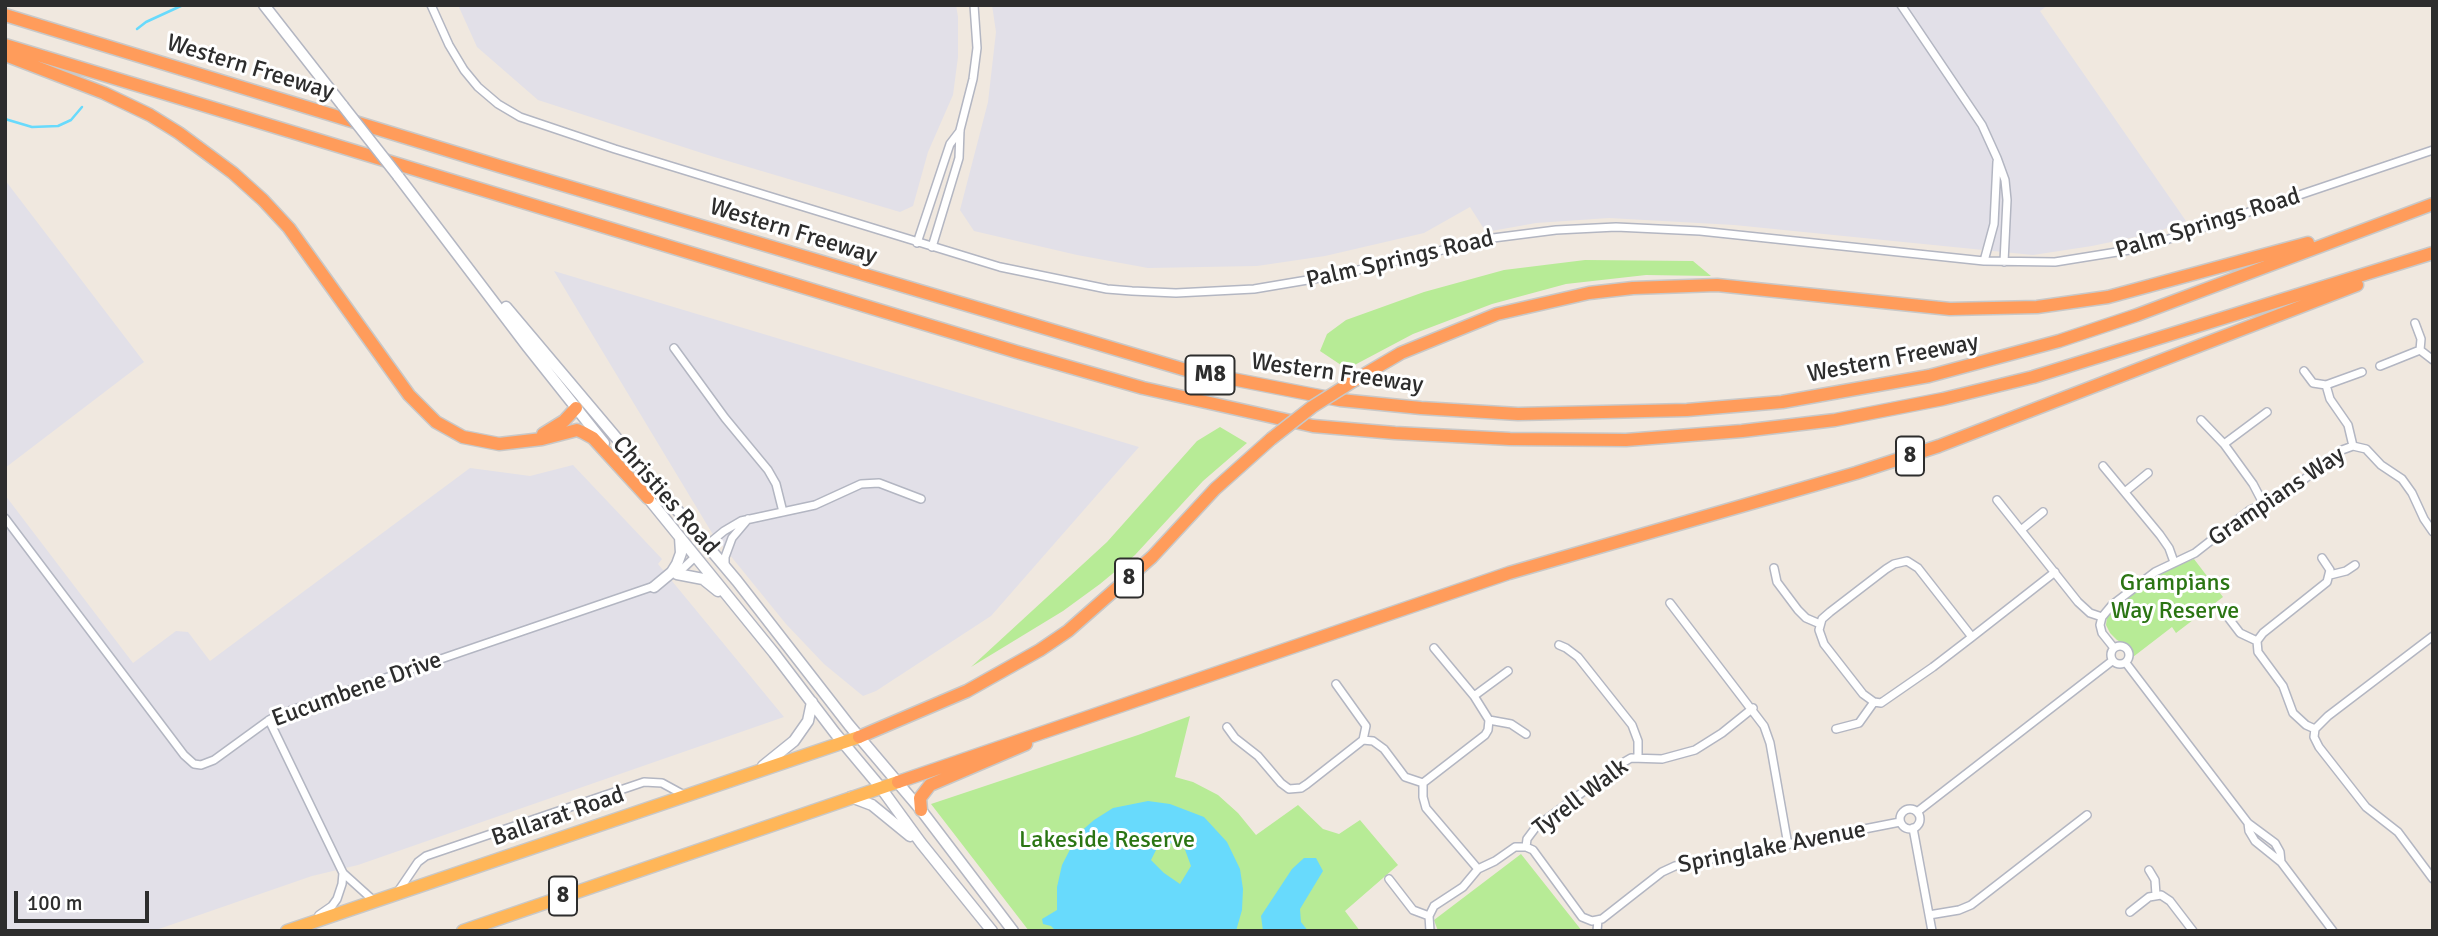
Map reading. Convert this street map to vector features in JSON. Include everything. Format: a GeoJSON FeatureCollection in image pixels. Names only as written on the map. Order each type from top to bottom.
{"type":"FeatureCollection","features":[{"type":"Feature","properties":{"kind":"highway","name":"Western Freeway"},"geometry":{"type":"LineString","coordinates":[[5,15],[525,174],[1186,370],[1340,400],[1421,408],[1518,414],[1687,410],[1782,402],[1929,376],[2059,341],[2137,315],[2433,202]]}},
{"type":"Feature","properties":{"kind":"highway","name":"Western Freeway"},"geometry":{"type":"LineString","coordinates":[[5,45],[1017,352],[1130,384],[1313,426],[1510,439],[1626,440],[1835,420],[1943,399],[2033,377],[2433,254]]}},
{"type":"Feature","properties":{"kind":"highway"},"geometry":{"type":"LineString","coordinates":[[5,55],[104,93],[159,121],[211,156],[263,200],[289,228],[409,395],[426,414],[454,433],[474,441],[499,444],[527,442],[577,430],[586,433],[648,498]]}},
{"type":"Feature","properties":{"kind":"highway","name":"8"},"geometry":{"type":"LineString","coordinates":[[842,742],[967,691],[1040,650],[1068,631],[1152,557],[1215,489],[1312,407],[1401,353],[1497,314],[1589,293],[1633,288],[1717,285],[1950,309],[2073,303],[2149,287],[2309,243],[2433,202]]}},
{"type":"Feature","properties":{"kind":"highway","name":"8"},"geometry":{"type":"LineString","coordinates":[[464,931],[1509,573],[1856,473],[1939,446],[2433,254]]}},
{"type":"Feature","properties":{"kind":"highway"},"geometry":{"type":"LineString","coordinates":[[527,442],[564,421],[576,408]]}},
{"type":"Feature","properties":{"kind":"highway"},"geometry":{"type":"LineString","coordinates":[[920,810],[920,798],[930,785],[1010,752],[1070,722]]}},
{"type":"Feature","properties":{"kind":"highway","name":"Ballarat Road"},"geometry":{"type":"LineString","coordinates":[[287,931],[842,742]]}},
{"type":"Feature","properties":{"kind":"main road","name":"Christies Road"},"geometry":{"type":"LineString","coordinates":[[264,5],[464,260],[527,346],[881,788],[921,844]]}},
{"type":"Feature","properties":{"kind":"main road","name":"Christies Road"},"geometry":{"type":"LineString","coordinates":[[464,260],[525,328],[725,566],[1013,931]]}},
{"type":"Feature","properties":{"kind":"main road"},"geometry":{"type":"LineString","coordinates":[[525,328],[575,398],[576,408]]}},
{"type":"Feature","properties":{"kind":"main road"},"geometry":{"type":"LineString","coordinates":[[654,587],[677,564],[681,553],[680,536]]}},
{"type":"Feature","properties":{"kind":"main road"},"geometry":{"type":"LineString","coordinates":[[696,556],[707,545]]}},
{"type":"Feature","properties":{"kind":"main road"},"geometry":{"type":"LineString","coordinates":[[677,574],[708,582],[752,625]]}},
{"type":"Feature","properties":{"kind":"main road"},"geometry":{"type":"LineString","coordinates":[[747,775],[771,761],[794,741],[808,721],[812,702]]}},
{"type":"Feature","properties":{"kind":"main road"},"geometry":{"type":"LineString","coordinates":[[851,797],[872,805],[921,844],[992,931]]}},
{"type":"Feature","properties":{"kind":"main road"},"geometry":{"type":"LineString","coordinates":[[979,915],[993,904]]}},
{"type":"Feature","properties":{"kind":"street","name":"Palm Springs Road"},"geometry":{"type":"LineString","coordinates":[[430,5],[449,46],[478,87],[498,104],[520,117],[917,243],[1000,267],[1107,289],[1176,293],[1254,289],[1295,284],[1493,239],[1556,229],[1616,227],[1700,231],[1984,261],[2054,262],[2142,248],[2433,150]]}},
{"type":"Feature","properties":{"kind":"street"},"geometry":{"type":"LineString","coordinates":[[932,247],[960,158],[960,130],[974,79],[977,48],[974,5]]}},
{"type":"Feature","properties":{"kind":"street"},"geometry":{"type":"LineString","coordinates":[[1901,5],[1982,125],[1997,158],[2005,180],[2007,200],[2004,262]]}},
{"type":"Feature","properties":{"kind":"street"},"geometry":{"type":"LineString","coordinates":[[917,243],[950,144],[960,130]]}},
{"type":"Feature","properties":{"kind":"street"},"geometry":{"type":"LineString","coordinates":[[1984,261],[1994,224],[1997,158]]}},
{"type":"Feature","properties":{"kind":"street"},"geometry":{"type":"LineString","coordinates":[[2416,323],[2421,339],[2420,350]]}},
{"type":"Feature","properties":{"kind":"street"},"geometry":{"type":"LineString","coordinates":[[674,348],[725,418],[768,470],[776,484],[783,512]]}},
{"type":"Feature","properties":{"kind":"street"},"geometry":{"type":"LineString","coordinates":[[2420,350],[2433,360]]}},
{"type":"Feature","properties":{"kind":"street"},"geometry":{"type":"LineString","coordinates":[[2380,366],[2420,350]]}},
{"type":"Feature","properties":{"kind":"street"},"geometry":{"type":"LineString","coordinates":[[2304,371],[2313,383],[2326,385],[2362,372]]}},
{"type":"Feature","properties":{"kind":"street"},"geometry":{"type":"LineString","coordinates":[[2326,385],[2330,399],[2348,425],[2353,446]]}},
{"type":"Feature","properties":{"kind":"street"},"geometry":{"type":"LineString","coordinates":[[2224,444],[2267,412]]}},
{"type":"Feature","properties":{"kind":"street"},"geometry":{"type":"LineString","coordinates":[[2201,419],[2224,444],[2253,484],[2263,503]]}},
{"type":"Feature","properties":{"kind":"street","name":"Grampians Way"},"geometry":{"type":"LineString","coordinates":[[2102,617],[2145,579],[2195,553],[2250,510],[2284,494],[2342,450],[2353,446],[2366,449],[2381,465],[2402,479],[2433,532]]}},
{"type":"Feature","properties":{"kind":"street"},"geometry":{"type":"LineString","coordinates":[[2103,466],[2126,491],[2169,548],[2174,562]]}},
{"type":"Feature","properties":{"kind":"street"},"geometry":{"type":"LineString","coordinates":[[2126,491],[2148,473]]}},
{"type":"Feature","properties":{"kind":"street"},"geometry":{"type":"LineString","coordinates":[[707,545],[731,526],[749,519],[814,505],[869,482],[888,485],[921,499]]}},
{"type":"Feature","properties":{"kind":"street"},"geometry":{"type":"LineString","coordinates":[[1997,500],[2084,609],[2102,617],[2102,633],[2114,648]]}},
{"type":"Feature","properties":{"kind":"street"},"geometry":{"type":"LineString","coordinates":[[2021,530],[2043,512]]}},
{"type":"Feature","properties":{"kind":"street","name":"Eucumbene Drive"},"geometry":{"type":"LineString","coordinates":[[5,518],[194,764],[208,764],[269,720],[654,587],[677,574],[696,556]]}},
{"type":"Feature","properties":{"kind":"street"},"geometry":{"type":"LineString","coordinates":[[725,566],[724,557],[732,538],[749,519]]}},
{"type":"Feature","properties":{"kind":"street"},"geometry":{"type":"LineString","coordinates":[[2315,729],[2300,721],[2293,713],[2283,686],[2258,652],[2257,641],[2263,633],[2327,582],[2330,575],[2322,558]]}},
{"type":"Feature","properties":{"kind":"street"},"geometry":{"type":"LineString","coordinates":[[1972,637],[1918,568],[1907,561],[1886,569],[1830,612],[1820,624],[1819,634],[1863,694],[1874,702],[1886,701],[1972,637],[2055,572]]}},
{"type":"Feature","properties":{"kind":"street"},"geometry":{"type":"LineString","coordinates":[[2330,575],[2346,571],[2355,565]]}},
{"type":"Feature","properties":{"kind":"street"},"geometry":{"type":"LineString","coordinates":[[1774,568],[1777,582],[1798,610],[1806,618],[1820,624]]}},
{"type":"Feature","properties":{"kind":"street"},"geometry":{"type":"LineString","coordinates":[[1670,603],[1753,708],[1768,734],[1787,845]]}},
{"type":"Feature","properties":{"kind":"street"},"geometry":{"type":"LineString","coordinates":[[2224,612],[2240,633],[2257,641]]}},
{"type":"Feature","properties":{"kind":"street"},"geometry":{"type":"LineString","coordinates":[[2433,636],[2328,716],[2315,729],[2314,737],[2367,807],[2398,832],[2433,879]]}},
{"type":"Feature","properties":{"kind":"street"},"geometry":{"type":"LineString","coordinates":[[1559,645],[1578,657],[1632,726],[1638,741],[1639,758]]}},
{"type":"Feature","properties":{"kind":"street"},"geometry":{"type":"LineString","coordinates":[[2112,661],[2120,665],[2126,663],[2129,658],[2127,649],[2123,646],[2114,648]]}},
{"type":"Feature","properties":{"kind":"street"},"geometry":{"type":"LineString","coordinates":[[1423,783],[1485,735],[1489,720],[1474,696],[1434,648]]}},
{"type":"Feature","properties":{"kind":"street"},"geometry":{"type":"LineString","coordinates":[[2112,661],[2114,648]]}},
{"type":"Feature","properties":{"kind":"street"},"geometry":{"type":"LineString","coordinates":[[1916,812],[2112,661]]}},
{"type":"Feature","properties":{"kind":"street"},"geometry":{"type":"LineString","coordinates":[[2126,663],[2248,823],[2255,841],[2281,862],[2328,929]]}},
{"type":"Feature","properties":{"kind":"street"},"geometry":{"type":"LineString","coordinates":[[1474,696],[1508,670]]}},
{"type":"Feature","properties":{"kind":"street"},"geometry":{"type":"LineString","coordinates":[[1227,727],[1235,738],[1258,756],[1281,783],[1289,789],[1301,788],[1363,740],[1366,726],[1336,684]]}},
{"type":"Feature","properties":{"kind":"street"},"geometry":{"type":"LineString","coordinates":[[1836,729],[1859,723],[1874,702]]}},
{"type":"Feature","properties":{"kind":"street","name":"Tyrell Walk"},"geometry":{"type":"LineString","coordinates":[[1525,847],[1527,839],[1536,827],[1619,765],[1631,758],[1662,759],[1695,750],[1753,708]]}},
{"type":"Feature","properties":{"kind":"street"},"geometry":{"type":"LineString","coordinates":[[269,720],[343,873],[374,901]]}},
{"type":"Feature","properties":{"kind":"street"},"geometry":{"type":"LineString","coordinates":[[1489,720],[1511,724],[1526,734]]}},
{"type":"Feature","properties":{"kind":"street"},"geometry":{"type":"LineString","coordinates":[[1363,740],[1379,744],[1405,777],[1423,783]]}},
{"type":"Feature","properties":{"kind":"street"},"geometry":{"type":"LineString","coordinates":[[397,893],[418,862],[426,856],[644,782],[662,783],[685,796]]}},
{"type":"Feature","properties":{"kind":"street"},"geometry":{"type":"LineString","coordinates":[[1423,783],[1426,807],[1478,869]]}},
{"type":"Feature","properties":{"kind":"street"},"geometry":{"type":"LineString","coordinates":[[1909,809],[1916,812],[1919,821],[1913,828],[1903,827],[1900,822],[1903,812],[1909,809]]}},
{"type":"Feature","properties":{"kind":"street"},"geometry":{"type":"LineString","coordinates":[[1929,915],[1959,910],[1970,905],[2087,815]]}},
{"type":"Feature","properties":{"kind":"street","name":"Springlake Avenue"},"geometry":{"type":"LineString","coordinates":[[1598,920],[1669,868],[1900,822]]}},
{"type":"Feature","properties":{"kind":"street"},"geometry":{"type":"LineString","coordinates":[[1913,828],[1932,931]]}},
{"type":"Feature","properties":{"kind":"street"},"geometry":{"type":"LineString","coordinates":[[1430,931],[1429,916],[1434,906],[1463,887],[1478,869],[1515,847],[1525,847],[1533,850],[1542,859],[1582,917],[1598,920],[1597,931]]}},
{"type":"Feature","properties":{"kind":"street"},"geometry":{"type":"LineString","coordinates":[[2149,870],[2155,880],[2156,895]]}},
{"type":"Feature","properties":{"kind":"street"},"geometry":{"type":"LineString","coordinates":[[300,926],[332,906],[340,892],[343,873]]}},
{"type":"Feature","properties":{"kind":"street"},"geometry":{"type":"LineString","coordinates":[[1389,879],[1413,910],[1429,916]]}},
{"type":"Feature","properties":{"kind":"street"},"geometry":{"type":"LineString","coordinates":[[2130,912],[2149,897],[2156,895],[2167,899],[2193,931]]}},
{"type":"Feature","properties":{"kind":"shaded area"},"geometry":{"type":"Polygon","coordinates":[[[458,5],[956,5],[958,57],[953,95],[928,152],[913,206],[900,212],[711,156],[538,100],[477,47],[458,5]]]}},
{"type":"Feature","properties":{"kind":"shaded area"},"geometry":{"type":"Polygon","coordinates":[[[992,5],[2048,5],[2040,11],[2186,221],[2154,233],[2033,255],[1734,225],[1609,218],[1536,223],[1486,232],[1470,207],[1424,233],[1325,256],[1257,266],[1148,268],[974,231],[960,210],[988,102],[996,32],[992,5]]]}},
{"type":"Feature","properties":{"kind":"shaded area"},"geometry":{"type":"Polygon","coordinates":[[[5,180],[144,362],[5,468],[5,180]]]}},
{"type":"Feature","properties":{"kind":"shaded area"},"geometry":{"type":"Polygon","coordinates":[[[554,271],[1139,447],[991,616],[876,691],[863,696],[824,664],[786,624],[712,533],[554,271]]]}},
{"type":"Feature","properties":{"kind":"shaded area"},"geometry":{"type":"Polygon","coordinates":[[[573,465],[662,559],[658,564],[784,717],[358,865],[312,876],[153,931],[5,931],[5,495],[133,663],[176,631],[188,632],[210,661],[470,468],[530,476],[573,465]]]}},
{"type":"Feature","properties":{"kind":"green space"},"geometry":{"type":"Polygon","coordinates":[[[1585,260],[1693,261],[1711,276],[1646,275],[1566,284],[1492,304],[1413,334],[1347,369],[1320,351],[1327,334],[1346,320],[1424,292],[1504,270],[1585,260]]]}},
{"type":"Feature","properties":{"kind":"green space"},"geometry":{"type":"Polygon","coordinates":[[[1220,427],[1247,443],[1203,481],[1135,555],[1063,611],[971,667],[1107,542],[1197,441],[1220,427]]]}},
{"type":"Feature","properties":{"kind":"green space","name":"Grampians Way Reserve"},"geometry":{"type":"Polygon","coordinates":[[[2194,559],[2223,597],[2176,633],[2172,627],[2133,657],[2130,647],[2110,633],[2106,625],[2107,617],[2164,571],[2194,559]]]}},
{"type":"Feature","properties":{"kind":"green space","name":"Lakeside Reserve"},"geometry":{"type":"Polygon","coordinates":[[[1190,716],[1175,777],[1193,782],[1218,795],[1238,813],[1256,835],[1298,805],[1323,829],[1339,834],[1360,820],[1398,865],[1345,911],[1360,931],[1029,931],[931,804],[1190,716]]]}},
{"type":"Feature","properties":{"kind":"green space"},"geometry":{"type":"Polygon","coordinates":[[[1521,854],[1582,931],[1438,931],[1434,920],[1521,854]]]}},
{"type":"Feature","properties":{"kind":"water"},"geometry":{"type":"Polygon","coordinates":[[[1148,801],[1170,804],[1204,817],[1227,842],[1240,869],[1242,910],[1236,931],[1056,931],[1043,924],[1042,919],[1057,910],[1057,887],[1062,865],[1078,834],[1113,808],[1148,801]],[[1172,843],[1157,848],[1151,860],[1180,884],[1191,866],[1184,847],[1172,843]]]}},
{"type":"Feature","properties":{"kind":"water"},"geometry":{"type":"Polygon","coordinates":[[[1304,858],[1316,858],[1323,871],[1300,909],[1301,922],[1308,931],[1263,931],[1261,916],[1292,869],[1304,858]]]}},
{"type":"Feature","properties":{"kind":"waterway"},"geometry":{"type":"LineString","coordinates":[[137,29],[183,5]]}},
{"type":"Feature","properties":{"kind":"waterway"},"geometry":{"type":"LineString","coordinates":[[5,119],[32,127],[58,126],[71,120],[82,107]]}}]}
